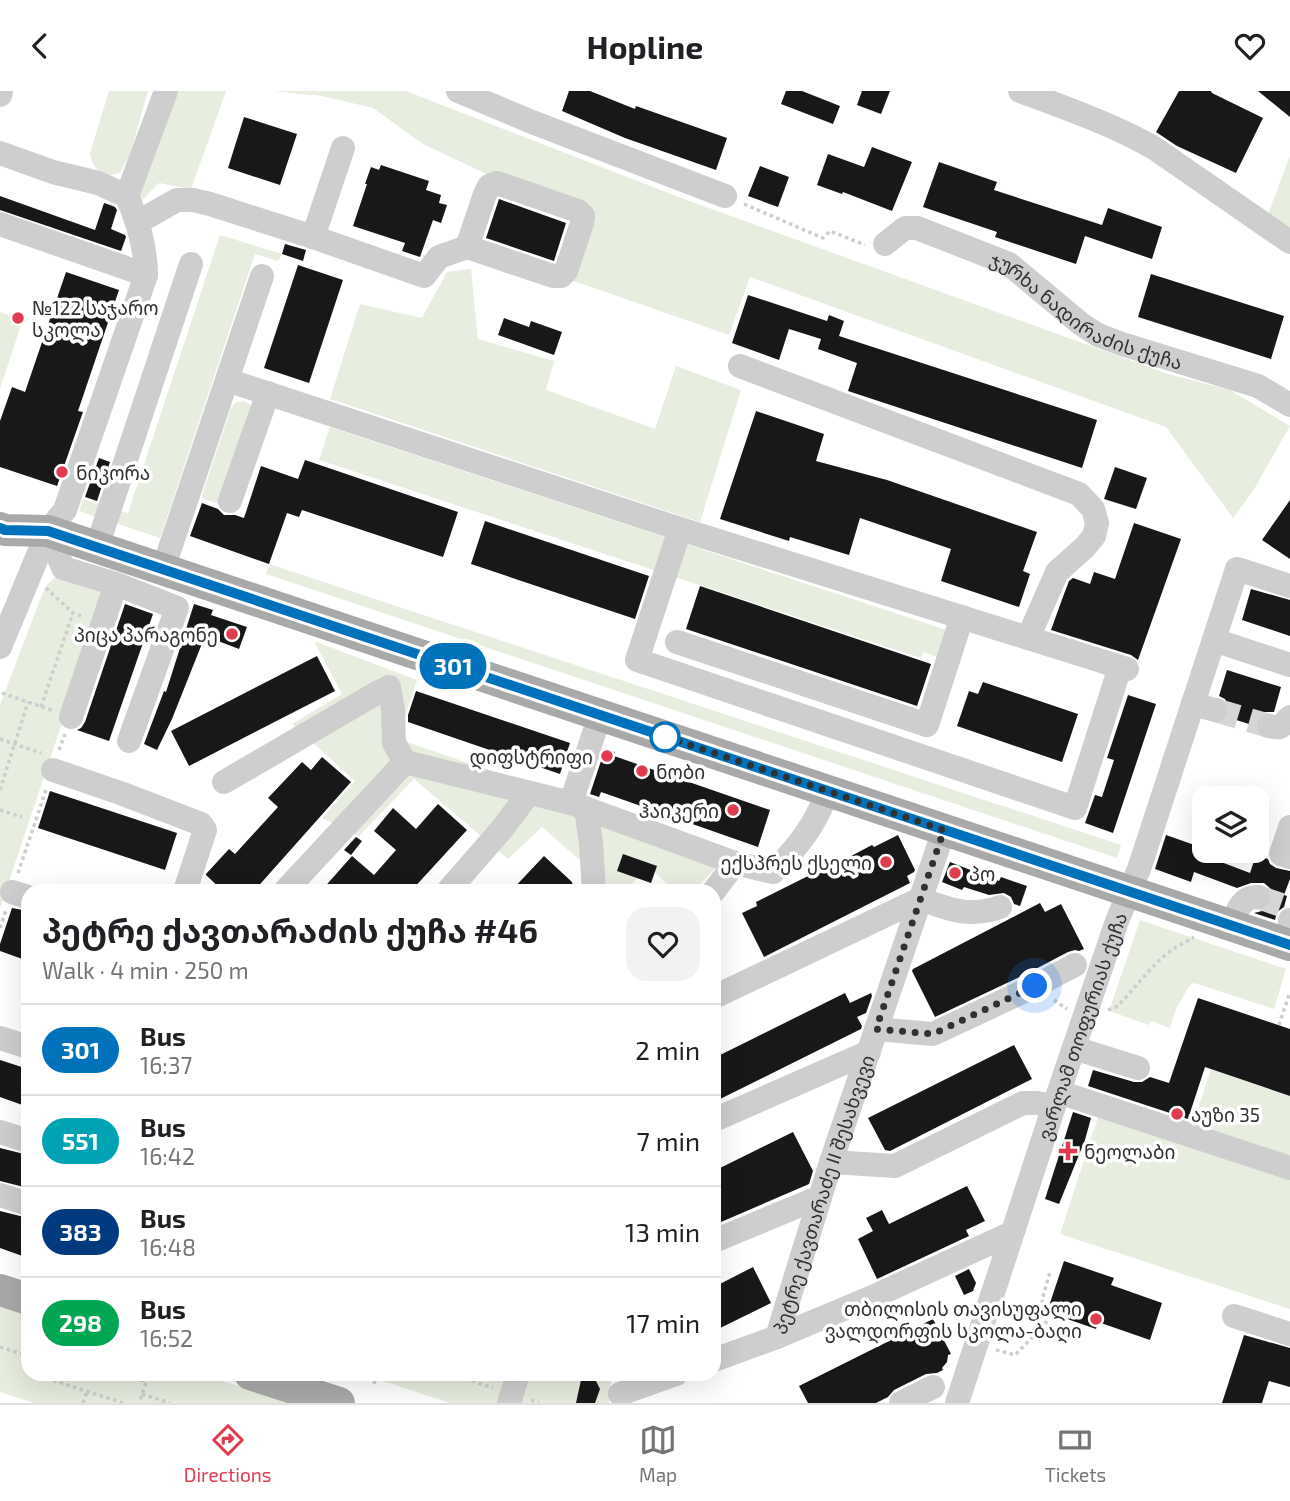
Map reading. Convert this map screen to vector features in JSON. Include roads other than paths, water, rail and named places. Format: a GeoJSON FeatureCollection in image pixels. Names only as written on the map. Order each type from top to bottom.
{"type":"FeatureCollection","features":[{"type":"Feature","properties":{"kind":"main road"},"geometry":{"type":"LineString","coordinates":[[2,534],[48,531],[1231,925],[1288,926]]}},
{"type":"Feature","properties":{"kind":"main road"},"geometry":{"type":"LineString","coordinates":[[0,1290],[21,1297]]}},
{"type":"Feature","properties":{"kind":"main road"},"geometry":{"type":"LineString","coordinates":[[271,1381],[338,1403]]}},
{"type":"Feature","properties":{"kind":"street"},"geometry":{"type":"LineString","coordinates":[[127,196],[166,91]]}},
{"type":"Feature","properties":{"kind":"street"},"geometry":{"type":"LineString","coordinates":[[458,91],[725,196]]}},
{"type":"Feature","properties":{"kind":"street"},"geometry":{"type":"LineString","coordinates":[[1020,91],[1134,137],[1290,242]]}},
{"type":"Feature","properties":{"kind":"street"},"geometry":{"type":"LineString","coordinates":[[313,237],[343,148]]}},
{"type":"Feature","properties":{"kind":"street"},"geometry":{"type":"LineString","coordinates":[[0,153],[53,172],[98,183],[127,196],[138,222],[146,259],[146,275],[65,510],[48,531],[8,600],[0,647]]}},
{"type":"Feature","properties":{"kind":"street"},"geometry":{"type":"LineString","coordinates":[[138,222],[177,200],[193,200],[313,237],[424,276],[439,257],[467,247],[553,276],[561,276],[566,271],[583,216],[578,211],[497,183],[489,186],[485,194],[467,247]]}},
{"type":"Feature","properties":{"kind":"street"},"geometry":{"type":"LineString","coordinates":[[0,224],[146,275]]}},
{"type":"Feature","properties":{"kind":"street","name":"ჯურხა ნადირაძის ქუჩა"},"geometry":{"type":"LineString","coordinates":[[885,244],[905,228],[917,227],[1009,264],[1081,324],[1098,334],[1258,386],[1290,405]]}},
{"type":"Feature","properties":{"kind":"street"},"geometry":{"type":"LineString","coordinates":[[97,547],[191,264]]}},
{"type":"Feature","properties":{"kind":"street"},"geometry":{"type":"LineString","coordinates":[[163,569],[262,277]]}},
{"type":"Feature","properties":{"kind":"street"},"geometry":{"type":"LineString","coordinates":[[740,366],[1079,494],[1093,509],[1097,523],[1094,536],[1057,572],[1028,638]]}},
{"type":"Feature","properties":{"kind":"street"},"geometry":{"type":"LineString","coordinates":[[227,380],[680,529],[1123,668],[1075,808],[637,660],[680,529]]}},
{"type":"Feature","properties":{"kind":"street"},"geometry":{"type":"LineString","coordinates":[[230,501],[268,393]]}},
{"type":"Feature","properties":{"kind":"street"},"geometry":{"type":"LineString","coordinates":[[48,531],[63,568],[116,584],[177,608],[129,741]]}},
{"type":"Feature","properties":{"kind":"street","name":"ვარლამ თოფურიას ქუჩა"},"geometry":{"type":"LineString","coordinates":[[957,1403],[1056,1099],[1129,891],[1204,707],[1214,640],[1237,569],[1290,586]]}},
{"type":"Feature","properties":{"kind":"street"},"geometry":{"type":"LineString","coordinates":[[71,717],[116,584]]}},
{"type":"Feature","properties":{"kind":"street"},"geometry":{"type":"LineString","coordinates":[[677,642],[927,725],[961,617]]}},
{"type":"Feature","properties":{"kind":"street"},"geometry":{"type":"LineString","coordinates":[[1214,640],[1290,665]]}},
{"type":"Feature","properties":{"kind":"street"},"geometry":{"type":"LineString","coordinates":[[402,649],[389,687],[394,743],[405,762],[579,806],[734,863],[773,872],[795,850],[815,821],[828,791]]}},
{"type":"Feature","properties":{"kind":"street"},"geometry":{"type":"LineString","coordinates":[[223,782],[389,687]]}},
{"type":"Feature","properties":{"kind":"street"},"geometry":{"type":"LineString","coordinates":[[594,884],[591,843],[579,806],[600,715]]}},
{"type":"Feature","properties":{"kind":"street"},"geometry":{"type":"LineString","coordinates":[[292,884],[405,762]]}},
{"type":"Feature","properties":{"kind":"street"},"geometry":{"type":"LineString","coordinates":[[55,764],[201,824],[205,830],[187,884]]}},
{"type":"Feature","properties":{"kind":"street"},"geometry":{"type":"LineString","coordinates":[[454,884],[529,793]]}},
{"type":"Feature","properties":{"kind":"street"},"geometry":{"type":"LineString","coordinates":[[1290,827],[1281,854],[1290,857]]}},
{"type":"Feature","properties":{"kind":"street","name":"პეტრე ქავთარაძე II შესახვევი"},"geometry":{"type":"LineString","coordinates":[[721,1357],[777,1337],[831,1162],[944,830]]}},
{"type":"Feature","properties":{"kind":"street"},"geometry":{"type":"LineString","coordinates":[[719,884],[734,863]]}},
{"type":"Feature","properties":{"kind":"street"},"geometry":{"type":"LineString","coordinates":[[1231,925],[1242,902],[1247,898],[1258,897]]}},
{"type":"Feature","properties":{"kind":"street"},"geometry":{"type":"LineString","coordinates":[[721,994],[920,899],[966,913],[985,912],[1000,907]]}},
{"type":"Feature","properties":{"kind":"street"},"geometry":{"type":"LineString","coordinates":[[721,1116],[873,1040],[933,1034],[1075,965]]}},
{"type":"Feature","properties":{"kind":"street"},"geometry":{"type":"LineString","coordinates":[[0,1038],[21,1045]]}},
{"type":"Feature","properties":{"kind":"street"},"geometry":{"type":"LineString","coordinates":[[1074,1048],[1138,1068]]}},
{"type":"Feature","properties":{"kind":"street"},"geometry":{"type":"LineString","coordinates":[[831,1162],[895,1166],[1023,1103],[1056,1099],[1290,1168]]}},
{"type":"Feature","properties":{"kind":"street"},"geometry":{"type":"LineString","coordinates":[[0,1132],[21,1139]]}},
{"type":"Feature","properties":{"kind":"street"},"geometry":{"type":"LineString","coordinates":[[0,1195],[21,1202]]}},
{"type":"Feature","properties":{"kind":"street"},"geometry":{"type":"LineString","coordinates":[[721,1238],[820,1197]]}},
{"type":"Feature","properties":{"kind":"street"},"geometry":{"type":"LineString","coordinates":[[777,1337],[1012,1233]]}},
{"type":"Feature","properties":{"kind":"street"},"geometry":{"type":"LineString","coordinates":[[1234,1316],[1290,1334]]}},
{"type":"Feature","properties":{"kind":"street"},"geometry":{"type":"LineString","coordinates":[[509,1403],[516,1381]]}},
{"type":"Feature","properties":{"kind":"street"},"geometry":{"type":"LineString","coordinates":[[611,1395],[654,1381]]}},
{"type":"Feature","properties":{"kind":"street"},"geometry":{"type":"LineString","coordinates":[[901,1403],[933,1387]]}},
{"type":"Feature","properties":{"kind":"street"},"geometry":{"type":"LineString","coordinates":[[611,1395],[649,1403]]}},
{"type":"Feature","properties":{"kind":"tunnel"},"geometry":{"type":"LineString","coordinates":[[1215,710],[1269,726]]}},
{"type":"Feature","properties":{"kind":"tunnel"},"geometry":{"type":"LineString","coordinates":[[1258,897],[1284,906]]}},
{"type":"Feature","properties":{"kind":"place","name":"№122 საჯარო სკოლა"},"geometry":{"type":"Point","coordinates":[18,318]}},
{"type":"Feature","properties":{"kind":"place","name":"ნიკორა"},"geometry":{"type":"Point","coordinates":[62,472]}},
{"type":"Feature","properties":{"kind":"place","name":"პიცა პარაგონე"},"geometry":{"type":"Point","coordinates":[232,634]}},
{"type":"Feature","properties":{"kind":"place","name":"დიფსტრიფი"},"geometry":{"type":"Point","coordinates":[607,756]}},
{"type":"Feature","properties":{"kind":"place","name":"ნობი"},"geometry":{"type":"Point","coordinates":[642,771]}},
{"type":"Feature","properties":{"kind":"place","name":"ჰაიკერი"},"geometry":{"type":"Point","coordinates":[733,810]}},
{"type":"Feature","properties":{"kind":"place","name":"ექსპრეს ქსელი"},"geometry":{"type":"Point","coordinates":[886,862]}},
{"type":"Feature","properties":{"kind":"place","name":"პო"},"geometry":{"type":"Point","coordinates":[955,873]}},
{"type":"Feature","properties":{"kind":"place","name":"აუზი 35"},"geometry":{"type":"Point","coordinates":[1177,1114]}},
{"type":"Feature","properties":{"kind":"place","name":"ნეოლაბი"},"geometry":{"type":"Point","coordinates":[1068,1151]}},
{"type":"Feature","properties":{"kind":"place","name":"თბილისის თავისუფალი ვალდორფის სკოლა-ბაღი"},"geometry":{"type":"Point","coordinates":[1096,1319]}}]}
